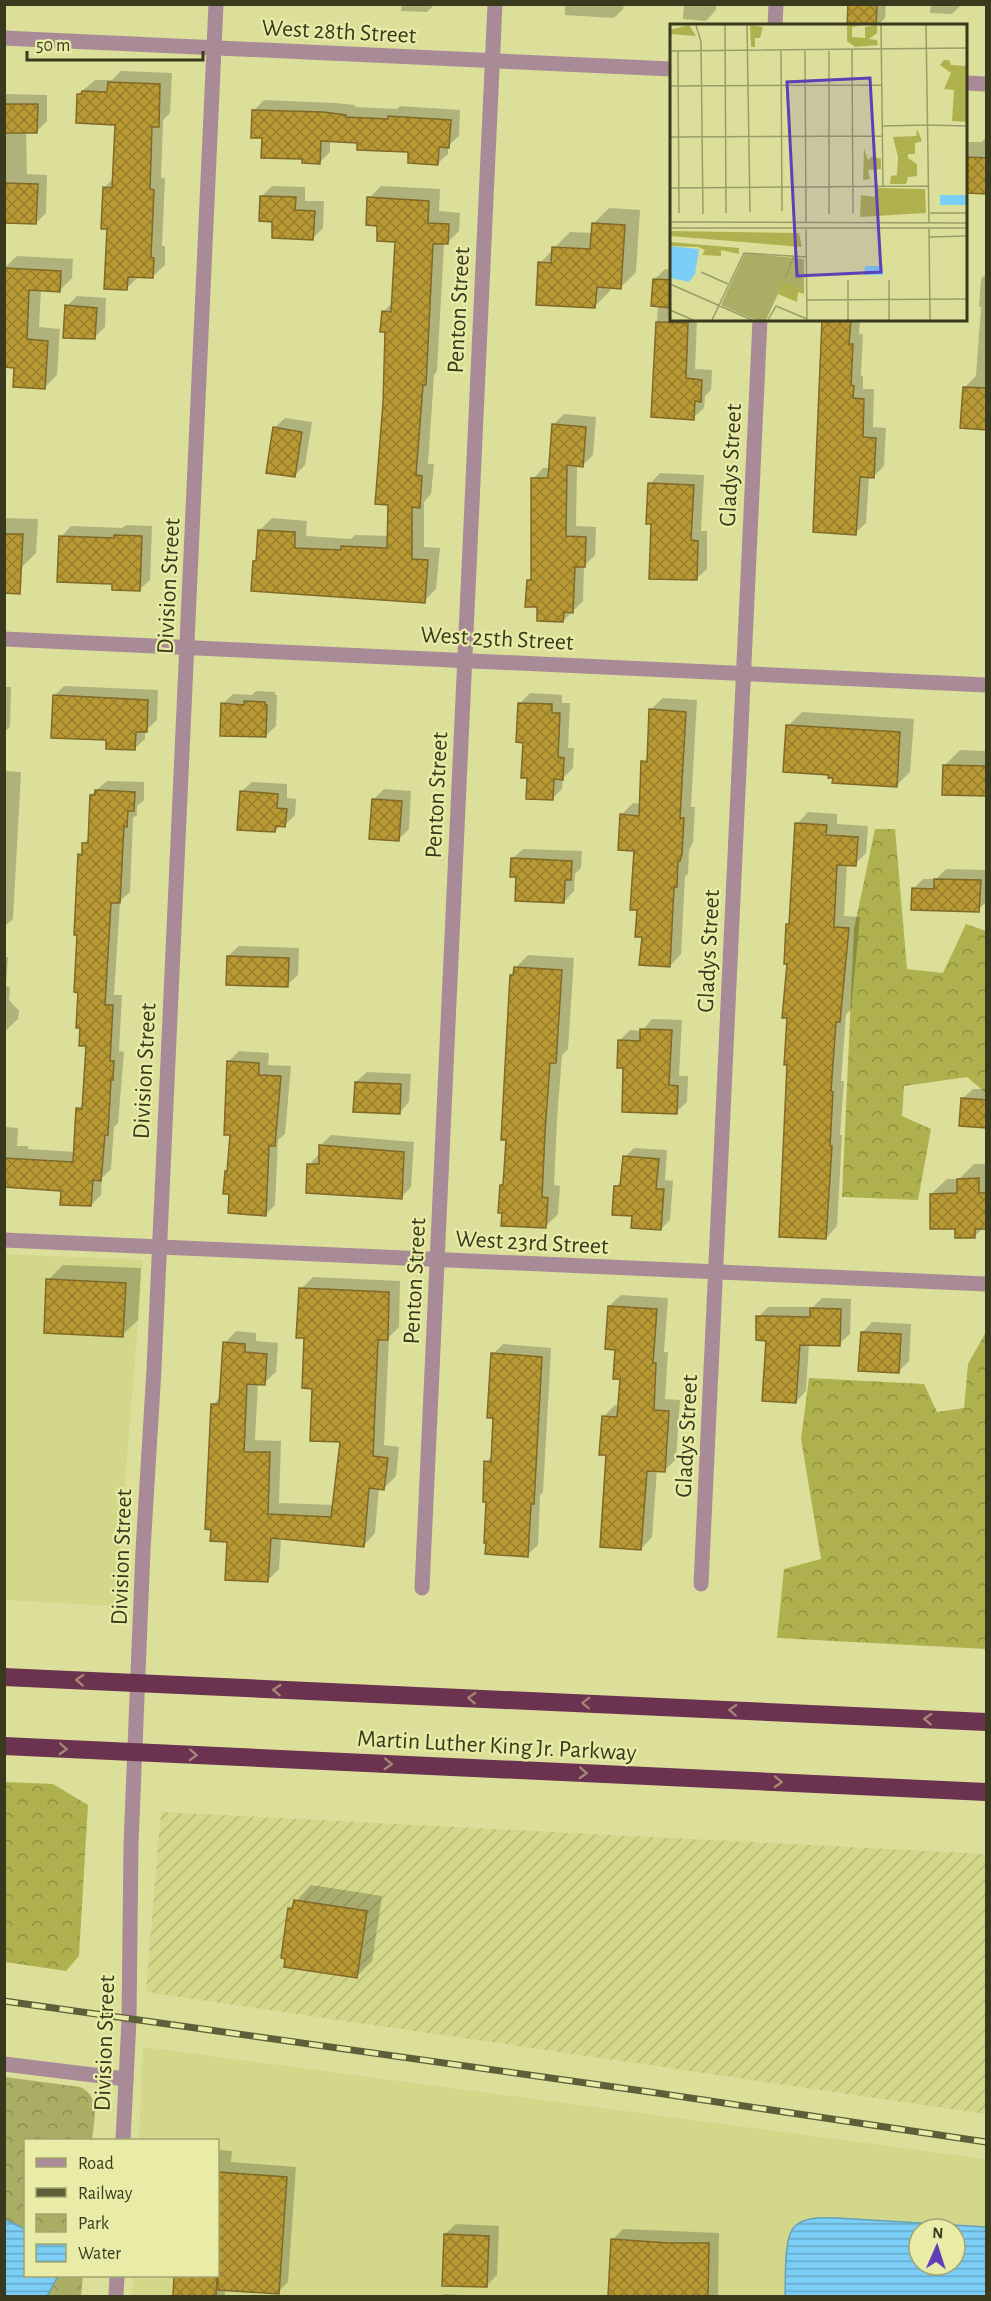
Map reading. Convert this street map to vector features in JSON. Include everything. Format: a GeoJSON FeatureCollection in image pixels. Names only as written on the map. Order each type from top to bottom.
{"type":"FeatureCollection","features":[{"type":"Feature","properties":{"kind":"highway","name":"Martin Luther King Jr. Parkway"},"geometry":{"type":"LineString","coordinates":[[4,1677],[987,1722]]}},
{"type":"Feature","properties":{"kind":"highway","name":"Martin Luther King Jr. Parkway"},"geometry":{"type":"LineString","coordinates":[[4,1746],[987,1792]]}},
{"type":"Feature","properties":{"kind":"street","name":"Division Street"},"geometry":{"type":"LineString","coordinates":[[123,2139],[129,2020],[131,1844],[139,1683],[142,1550],[154,1369],[216,4]]}},
{"type":"Feature","properties":{"kind":"street","name":"Penton Street"},"geometry":{"type":"LineString","coordinates":[[422,1588],[495,4]]}},
{"type":"Feature","properties":{"kind":"street"},"geometry":{"type":"LineString","coordinates":[[775,24],[776,4]]}},
{"type":"Feature","properties":{"kind":"street","name":"West 28th Street"},"geometry":{"type":"LineString","coordinates":[[4,38],[670,69]]}},
{"type":"Feature","properties":{"kind":"street"},"geometry":{"type":"LineString","coordinates":[[967,83],[987,84]]}},
{"type":"Feature","properties":{"kind":"street","name":"Gladys Street"},"geometry":{"type":"LineString","coordinates":[[701,1584],[760,321]]}},
{"type":"Feature","properties":{"kind":"street","name":"West 25th Street"},"geometry":{"type":"LineString","coordinates":[[4,639],[987,685]]}},
{"type":"Feature","properties":{"kind":"street","name":"West 23rd Street"},"geometry":{"type":"LineString","coordinates":[[4,1240],[716,1274],[987,1284]]}},
{"type":"Feature","properties":{"kind":"street"},"geometry":{"type":"LineString","coordinates":[[4,2064],[126,2079]]}},
{"type":"Feature","properties":{"kind":"street"},"geometry":{"type":"LineString","coordinates":[[116,2296],[117,2277]]}},
{"type":"Feature","properties":{"kind":"shaded area"},"geometry":{"type":"Polygon","coordinates":[[[4,1254],[143,1260],[115,1606],[5,1600],[4,1254]]]}},
{"type":"Feature","properties":{"kind":"shaded area"},"geometry":{"type":"Polygon","coordinates":[[[161,1812],[986,1854],[986,2114],[146,1992],[161,1812]]]}},
{"type":"Feature","properties":{"kind":"shaded area"},"geometry":{"type":"Polygon","coordinates":[[[143,2047],[986,2159],[986,2296],[132,2296],[133,2277],[219,2277],[219,2139],[139,2139],[143,2047]]]}},
{"type":"Feature","properties":{"kind":"green space"},"geometry":{"type":"Polygon","coordinates":[[[875,829],[895,829],[907,969],[943,973],[966,924],[986,931],[986,1093],[967,1077],[904,1086],[902,1116],[931,1129],[918,1200],[842,1197],[854,929],[875,829]]]}},
{"type":"Feature","properties":{"kind":"green space"},"geometry":{"type":"Polygon","coordinates":[[[986,1332],[986,1649],[777,1638],[784,1569],[821,1559],[801,1439],[809,1378],[924,1384],[937,1412],[964,1408],[968,1364],[986,1332]]]}},
{"type":"Feature","properties":{"kind":"green space"},"geometry":{"type":"Polygon","coordinates":[[[5,1782],[53,1784],[88,1805],[79,1956],[66,1971],[5,1962],[5,1782]]]}},
{"type":"Feature","properties":{"kind":"green space"},"geometry":{"type":"Polygon","coordinates":[[[5,2077],[80,2087],[87,2091],[94,2103],[92,2139],[24,2139],[24,2277],[83,2277],[81,2296],[5,2296],[5,2077]]]}},
{"type":"Feature","properties":{"kind":"water"},"geometry":{"type":"Polygon","coordinates":[[[815,2218],[907,2222],[907,2277],[967,2277],[967,2226],[986,2227],[986,2296],[785,2296],[785,2270],[791,2232],[799,2223],[815,2218]]]}},
{"type":"Feature","properties":{"kind":"water"},"geometry":{"type":"Polygon","coordinates":[[[4,2219],[24,2229],[24,2277],[57,2277],[47,2296],[5,2296],[4,2219]]]}},
{"type":"Feature","properties":{"kind":"building"},"geometry":{"type":"Polygon","coordinates":[[[848,4],[877,4],[876,24],[847,24],[848,4]]]}},
{"type":"Feature","properties":{"kind":"building"},"geometry":{"type":"Polygon","coordinates":[[[108,82],[160,84],[159,127],[152,127],[150,189],[154,190],[151,257],[154,258],[153,278],[128,277],[127,290],[104,289],[107,229],[101,229],[103,187],[112,188],[115,125],[76,123],[77,94],[81,94],[82,91],[107,92],[108,82]]]}},
{"type":"Feature","properties":{"kind":"building"},"geometry":{"type":"Polygon","coordinates":[[[4,104],[38,104],[37,133],[4,133],[4,104]]]}},
{"type":"Feature","properties":{"kind":"building"},"geometry":{"type":"Polygon","coordinates":[[[252,110],[323,112],[346,115],[346,117],[388,119],[388,116],[451,120],[449,148],[439,147],[438,165],[408,163],[408,152],[357,150],[357,143],[321,141],[320,164],[302,163],[302,159],[261,158],[262,138],[251,138],[252,110]]]}},
{"type":"Feature","properties":{"kind":"building"},"geometry":{"type":"Polygon","coordinates":[[[967,157],[987,158],[987,194],[967,193],[967,157]]]}},
{"type":"Feature","properties":{"kind":"building"},"geometry":{"type":"Polygon","coordinates":[[[4,183],[38,184],[36,224],[4,223],[4,183]]]}},
{"type":"Feature","properties":{"kind":"building"},"geometry":{"type":"Polygon","coordinates":[[[260,196],[296,197],[295,210],[315,211],[313,240],[272,238],[272,222],[259,221],[260,196]]]}},
{"type":"Feature","properties":{"kind":"building"},"geometry":{"type":"Polygon","coordinates":[[[367,197],[429,201],[428,223],[449,224],[448,244],[433,244],[426,385],[423,385],[416,475],[422,476],[420,508],[412,507],[412,559],[428,560],[425,603],[251,591],[258,530],[295,532],[295,548],[341,550],[341,546],[387,548],[388,505],[375,504],[383,403],[385,332],[380,332],[382,311],[391,312],[395,242],[377,241],[377,226],[366,225],[367,197]]]}},
{"type":"Feature","properties":{"kind":"building"},"geometry":{"type":"Polygon","coordinates":[[[592,223],[625,225],[621,289],[597,287],[595,308],[536,305],[538,262],[551,263],[552,247],[590,249],[592,223]]]}},
{"type":"Feature","properties":{"kind":"building"},"geometry":{"type":"Polygon","coordinates":[[[4,268],[61,271],[60,292],[29,290],[27,339],[48,341],[45,389],[13,387],[14,368],[4,367],[4,268]]]}},
{"type":"Feature","properties":{"kind":"building"},"geometry":{"type":"Polygon","coordinates":[[[653,279],[670,280],[670,308],[651,306],[653,279]]]}},
{"type":"Feature","properties":{"kind":"building"},"geometry":{"type":"Polygon","coordinates":[[[65,305],[97,308],[95,339],[63,338],[65,305]]]}},
{"type":"Feature","properties":{"kind":"building"},"geometry":{"type":"Polygon","coordinates":[[[822,321],[851,321],[849,344],[853,344],[851,385],[854,386],[853,398],[864,399],[863,437],[876,438],[874,478],[860,477],[856,535],[813,532],[822,321]]]}},
{"type":"Feature","properties":{"kind":"building"},"geometry":{"type":"Polygon","coordinates":[[[656,322],[688,323],[686,378],[702,380],[701,402],[695,401],[694,420],[651,417],[656,322]]]}},
{"type":"Feature","properties":{"kind":"building"},"geometry":{"type":"Polygon","coordinates":[[[963,387],[987,388],[987,430],[960,428],[963,387]]]}},
{"type":"Feature","properties":{"kind":"building"},"geometry":{"type":"Polygon","coordinates":[[[552,424],[586,427],[583,467],[567,465],[566,536],[586,537],[585,567],[575,567],[573,613],[564,612],[563,622],[537,621],[537,607],[525,607],[527,580],[531,580],[531,478],[548,478],[552,424]]]}},
{"type":"Feature","properties":{"kind":"building"},"geometry":{"type":"Polygon","coordinates":[[[273,427],[302,432],[295,477],[266,473],[273,427]]]}},
{"type":"Feature","properties":{"kind":"building"},"geometry":{"type":"Polygon","coordinates":[[[648,483],[694,485],[691,540],[698,541],[697,580],[649,579],[651,524],[646,524],[648,483]]]}},
{"type":"Feature","properties":{"kind":"building"},"geometry":{"type":"Polygon","coordinates":[[[4,534],[23,534],[20,594],[4,593],[4,534]]]}},
{"type":"Feature","properties":{"kind":"building"},"geometry":{"type":"Polygon","coordinates":[[[114,535],[142,536],[140,591],[112,590],[112,584],[57,582],[59,536],[114,538],[114,535]]]}},
{"type":"Feature","properties":{"kind":"building"},"geometry":{"type":"Polygon","coordinates":[[[53,695],[148,700],[147,732],[136,732],[135,750],[106,749],[106,740],[51,738],[53,695]]]}},
{"type":"Feature","properties":{"kind":"building"},"geometry":{"type":"Polygon","coordinates":[[[244,701],[265,702],[267,705],[266,737],[220,736],[221,703],[244,705],[244,701]]]}},
{"type":"Feature","properties":{"kind":"building"},"geometry":{"type":"Polygon","coordinates":[[[518,703],[552,704],[552,713],[560,713],[558,757],[564,758],[563,780],[554,779],[553,800],[526,799],[527,778],[521,778],[523,743],[516,742],[518,703]]]}},
{"type":"Feature","properties":{"kind":"building"},"geometry":{"type":"Polygon","coordinates":[[[649,709],[686,712],[680,818],[684,818],[682,854],[678,861],[677,887],[674,887],[670,967],[639,965],[642,937],[635,937],[637,910],[630,910],[634,851],[618,850],[620,814],[639,816],[641,761],[647,762],[649,709]]]}},
{"type":"Feature","properties":{"kind":"building"},"geometry":{"type":"Polygon","coordinates":[[[786,725],[900,732],[897,787],[832,783],[833,778],[828,778],[829,775],[783,772],[786,725]]]}},
{"type":"Feature","properties":{"kind":"building"},"geometry":{"type":"Polygon","coordinates":[[[943,765],[987,766],[987,796],[942,795],[943,765]]]}},
{"type":"Feature","properties":{"kind":"building"},"geometry":{"type":"Polygon","coordinates":[[[95,790],[135,792],[134,811],[128,811],[127,827],[124,826],[120,903],[111,903],[105,1005],[113,1005],[110,1061],[114,1061],[113,1080],[111,1079],[108,1135],[105,1135],[101,1181],[93,1180],[91,1206],[60,1205],[61,1191],[4,1187],[4,1158],[73,1162],[76,1108],[82,1109],[86,1046],[79,1046],[80,1028],[76,1028],[78,993],[74,992],[78,854],[82,855],[82,843],[88,843],[90,795],[95,795],[95,790]]]}},
{"type":"Feature","properties":{"kind":"building"},"geometry":{"type":"Polygon","coordinates":[[[240,791],[278,794],[277,808],[287,809],[285,827],[276,826],[275,832],[237,830],[240,791]]]}},
{"type":"Feature","properties":{"kind":"building"},"geometry":{"type":"Polygon","coordinates":[[[372,799],[402,801],[399,841],[369,839],[372,799]]]}},
{"type":"Feature","properties":{"kind":"building"},"geometry":{"type":"Polygon","coordinates":[[[795,823],[827,825],[826,835],[858,837],[856,866],[837,865],[834,927],[849,928],[840,1022],[836,1022],[831,1091],[833,1092],[830,1146],[832,1146],[826,1239],[779,1237],[787,1065],[784,1065],[787,1018],[782,1018],[787,964],[784,964],[786,924],[789,924],[795,823]]]}},
{"type":"Feature","properties":{"kind":"building"},"geometry":{"type":"Polygon","coordinates":[[[511,858],[572,861],[571,880],[565,880],[564,903],[515,901],[516,877],[510,877],[511,858]]]}},
{"type":"Feature","properties":{"kind":"building"},"geometry":{"type":"Polygon","coordinates":[[[934,879],[981,880],[979,912],[911,910],[912,888],[934,889],[934,879]]]}},
{"type":"Feature","properties":{"kind":"building"},"geometry":{"type":"Polygon","coordinates":[[[227,956],[289,958],[288,987],[226,985],[227,956]]]}},
{"type":"Feature","properties":{"kind":"building"},"geometry":{"type":"Polygon","coordinates":[[[514,967],[562,970],[556,1063],[550,1063],[545,1132],[542,1197],[548,1198],[546,1228],[501,1226],[502,1213],[498,1213],[500,1185],[503,1185],[506,1140],[501,1140],[510,975],[513,975],[514,967]]]}},
{"type":"Feature","properties":{"kind":"building"},"geometry":{"type":"Polygon","coordinates":[[[640,1029],[672,1030],[669,1085],[678,1086],[677,1114],[622,1112],[623,1068],[617,1068],[618,1040],[640,1041],[640,1029]]]}},
{"type":"Feature","properties":{"kind":"building"},"geometry":{"type":"Polygon","coordinates":[[[227,1061],[259,1063],[259,1075],[281,1076],[275,1146],[269,1146],[266,1216],[228,1213],[229,1194],[223,1194],[230,1135],[224,1135],[227,1061]]]}},
{"type":"Feature","properties":{"kind":"building"},"geometry":{"type":"Polygon","coordinates":[[[355,1082],[401,1084],[400,1114],[353,1112],[355,1082]]]}},
{"type":"Feature","properties":{"kind":"building"},"geometry":{"type":"Polygon","coordinates":[[[961,1098],[987,1100],[987,1128],[959,1126],[961,1098]]]}},
{"type":"Feature","properties":{"kind":"building"},"geometry":{"type":"Polygon","coordinates":[[[319,1145],[404,1152],[402,1199],[306,1193],[307,1164],[319,1164],[319,1145]]]}},
{"type":"Feature","properties":{"kind":"building"},"geometry":{"type":"Polygon","coordinates":[[[623,1156],[659,1159],[656,1189],[664,1189],[661,1230],[631,1228],[632,1216],[612,1215],[614,1186],[620,1186],[623,1156]]]}},
{"type":"Feature","properties":{"kind":"building"},"geometry":{"type":"Polygon","coordinates":[[[979,1178],[979,1193],[987,1193],[987,1229],[975,1229],[975,1238],[955,1238],[955,1229],[930,1229],[930,1194],[957,1193],[957,1179],[979,1178]]]}},
{"type":"Feature","properties":{"kind":"building"},"geometry":{"type":"Polygon","coordinates":[[[46,1279],[126,1283],[123,1337],[44,1333],[46,1279]]]}},
{"type":"Feature","properties":{"kind":"building"},"geometry":{"type":"Polygon","coordinates":[[[299,1288],[389,1292],[388,1340],[378,1340],[373,1456],[388,1458],[384,1490],[369,1488],[364,1547],[271,1538],[268,1582],[225,1580],[227,1542],[210,1541],[211,1530],[205,1529],[211,1404],[219,1404],[223,1342],[245,1344],[245,1352],[267,1354],[265,1385],[247,1384],[244,1452],[270,1452],[268,1514],[331,1517],[340,1442],[310,1441],[312,1389],[302,1388],[304,1338],[296,1338],[299,1288]]]}},
{"type":"Feature","properties":{"kind":"building"},"geometry":{"type":"Polygon","coordinates":[[[608,1306],[657,1309],[653,1363],[656,1363],[654,1410],[669,1411],[665,1472],[647,1471],[641,1550],[600,1547],[606,1455],[599,1455],[602,1416],[617,1417],[620,1379],[613,1379],[615,1350],[605,1349],[608,1306]]]}},
{"type":"Feature","properties":{"kind":"building"},"geometry":{"type":"Polygon","coordinates":[[[810,1308],[841,1309],[840,1346],[800,1345],[796,1403],[762,1401],[766,1341],[756,1340],[756,1316],[810,1317],[810,1308]]]}},
{"type":"Feature","properties":{"kind":"building"},"geometry":{"type":"Polygon","coordinates":[[[861,1332],[901,1334],[899,1373],[858,1371],[861,1332]]]}},
{"type":"Feature","properties":{"kind":"building"},"geometry":{"type":"Polygon","coordinates":[[[491,1353],[542,1357],[534,1504],[531,1504],[528,1557],[485,1554],[484,1461],[491,1462],[493,1418],[487,1418],[491,1353]]]}},
{"type":"Feature","properties":{"kind":"building"},"geometry":{"type":"Polygon","coordinates":[[[294,1900],[367,1911],[357,1978],[284,1967],[285,1959],[281,1958],[288,1908],[292,1909],[294,1900]]]}},
{"type":"Feature","properties":{"kind":"building"},"geometry":{"type":"Polygon","coordinates":[[[219,2172],[287,2177],[279,2294],[218,2290],[219,2172]]]}},
{"type":"Feature","properties":{"kind":"building"},"geometry":{"type":"Polygon","coordinates":[[[444,2234],[489,2236],[487,2287],[442,2286],[444,2234]]]}},
{"type":"Feature","properties":{"kind":"building"},"geometry":{"type":"Polygon","coordinates":[[[611,2239],[709,2243],[708,2296],[608,2296],[611,2239]]]}},
{"type":"Feature","properties":{"kind":"building"},"geometry":{"type":"Polygon","coordinates":[[[174,2277],[217,2277],[216,2296],[173,2296],[174,2277]]]}},
{"type":"Feature","properties":{"kind":"railway"},"geometry":{"type":"LineString","coordinates":[[4,2001],[986,2142]]}}]}
